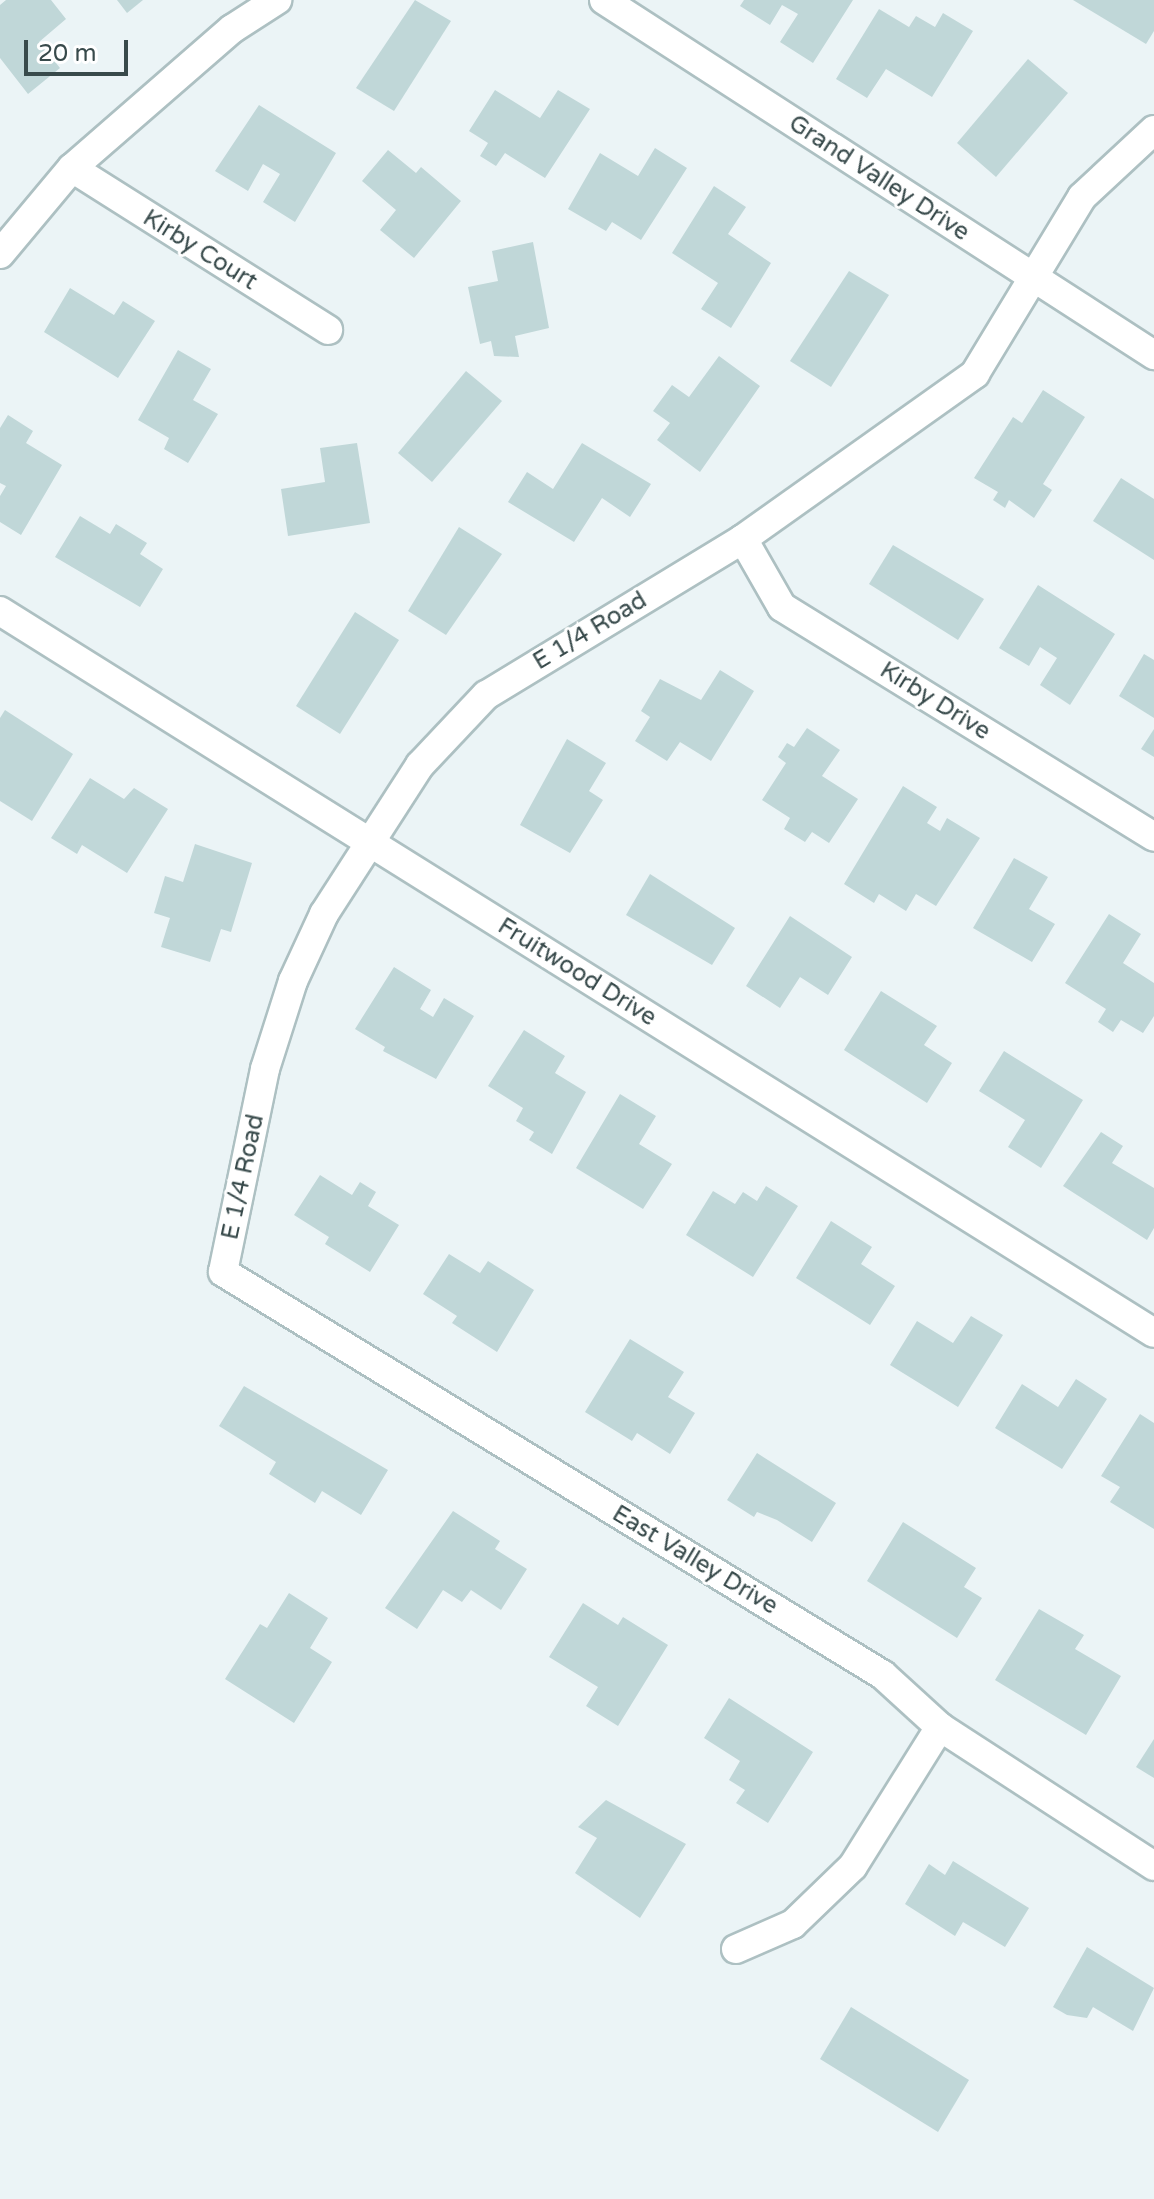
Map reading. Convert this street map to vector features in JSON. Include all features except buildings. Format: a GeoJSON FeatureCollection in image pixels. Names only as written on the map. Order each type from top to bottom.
{"type":"FeatureCollection","features":[{"type":"Feature","properties":{"kind":"street"},"geometry":{"type":"LineString","coordinates":[[0,254],[72,168],[232,29],[277,0]]}},
{"type":"Feature","properties":{"kind":"street","name":"Grand Valley Drive"},"geometry":{"type":"LineString","coordinates":[[604,0],[1154,355]]}},
{"type":"Feature","properties":{"kind":"street","name":"E 1/4 Road"},"geometry":{"type":"LineString","coordinates":[[223,1272],[265,1069],[293,981],[324,914],[420,765],[486,695],[743,539],[975,374],[1082,197],[1154,130]]}},
{"type":"Feature","properties":{"kind":"street","name":"Kirby Court"},"geometry":{"type":"LineString","coordinates":[[72,168],[328,330]]}},
{"type":"Feature","properties":{"kind":"street","name":"Kirby Drive"},"geometry":{"type":"LineString","coordinates":[[743,539],[782,607],[1154,837]]}},
{"type":"Feature","properties":{"kind":"street","name":"Fruitwood Drive"},"geometry":{"type":"LineString","coordinates":[[0,611],[1154,1333]]}},
{"type":"Feature","properties":{"kind":"street","name":"East Valley Drive"},"geometry":{"type":"LineString","coordinates":[[223,1272],[883,1675],[940,1727],[1154,1866]]}},
{"type":"Feature","properties":{"kind":"street"},"geometry":{"type":"LineString","coordinates":[[736,1949],[793,1924],[853,1866],[940,1727]]}}]}
